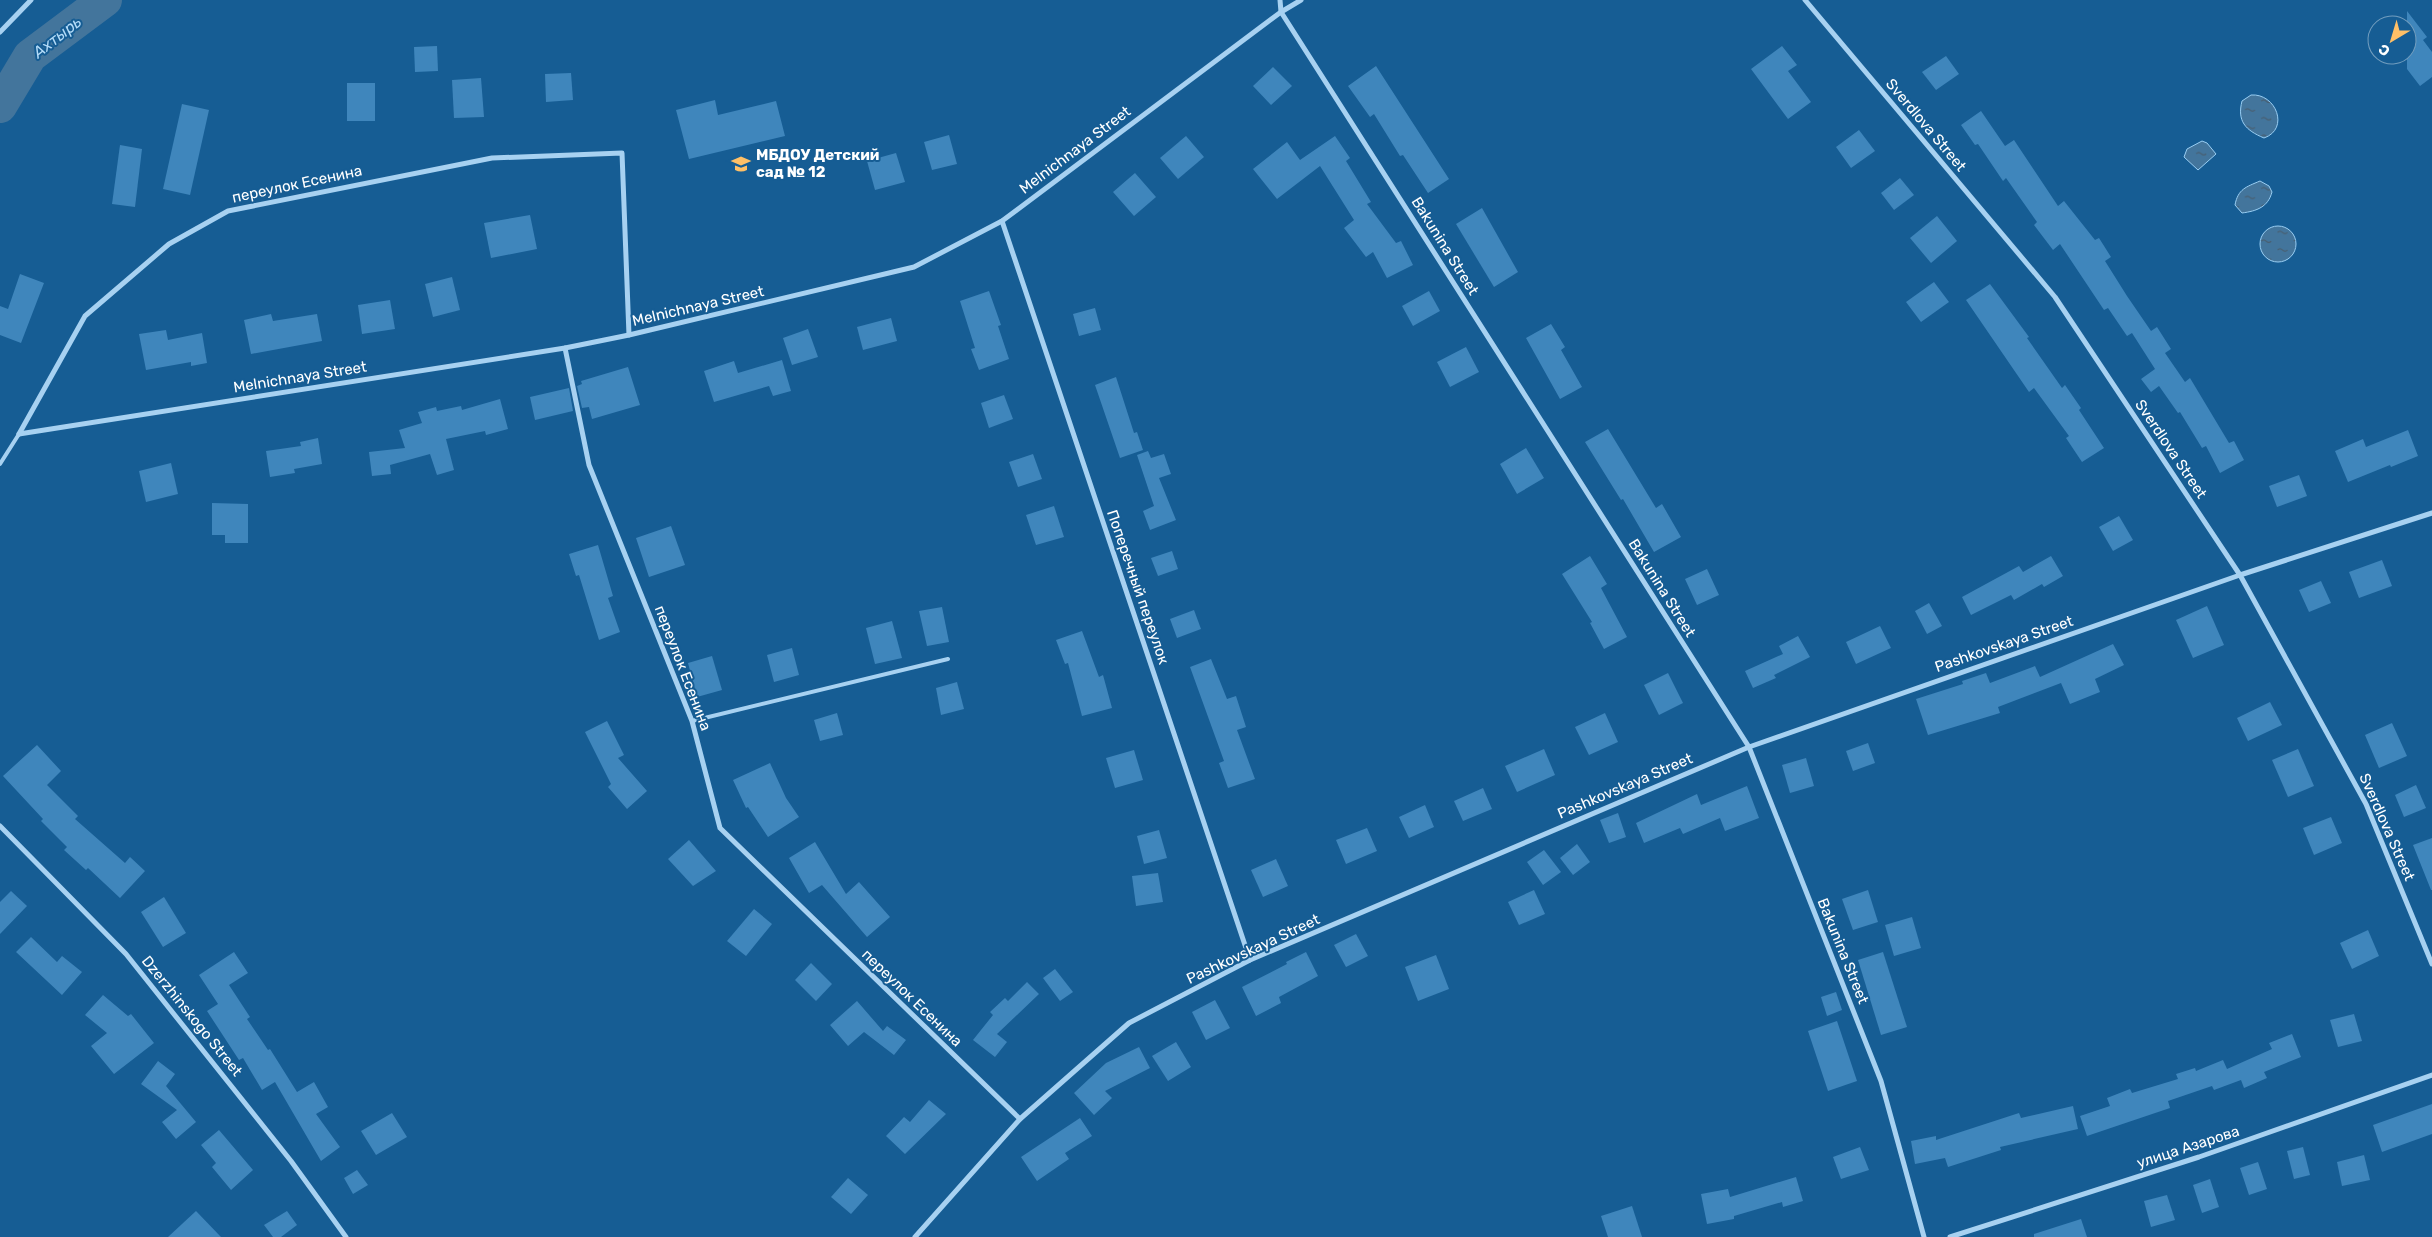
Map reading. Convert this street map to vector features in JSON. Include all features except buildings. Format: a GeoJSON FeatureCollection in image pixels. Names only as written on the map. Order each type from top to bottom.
{"type":"FeatureCollection","features":[{"type":"Feature","properties":{"kind":"street"},"geometry":{"type":"LineString","coordinates":[[0,32],[31,0]]}},
{"type":"Feature","properties":{"kind":"street","name":"Bakunina Street"},"geometry":{"type":"LineString","coordinates":[[1280,0],[1281,12],[1748,747],[1882,1081],[1924,1237]]}},
{"type":"Feature","properties":{"kind":"street","name":"Melnichnaya Street"},"geometry":{"type":"LineString","coordinates":[[19,434],[565,348],[629,335],[914,267],[1002,221],[1281,12],[1302,0]]}},
{"type":"Feature","properties":{"kind":"street","name":"Sverdlova Street"},"geometry":{"type":"LineString","coordinates":[[1805,0],[2055,297],[2240,575],[2366,804],[2432,964]]}},
{"type":"Feature","properties":{"kind":"street","name":"переулок Есенина"},"geometry":{"type":"LineString","coordinates":[[19,434],[85,316],[169,244],[228,211],[492,158],[622,153],[629,335]]}},
{"type":"Feature","properties":{"kind":"street","name":"Поперечный переулок"},"geometry":{"type":"LineString","coordinates":[[1002,221],[1250,960]]}},
{"type":"Feature","properties":{"kind":"street","name":"переулок Есенина"},"geometry":{"type":"LineString","coordinates":[[565,348],[589,466],[692,721],[720,828],[1020,1120]]}},
{"type":"Feature","properties":{"kind":"street","name":"Pashkovskaya Street"},"geometry":{"type":"LineString","coordinates":[[915,1237],[1020,1120],[1130,1024],[1250,960],[1748,747],[2240,575],[2432,513]]}},
{"type":"Feature","properties":{"kind":"street","name":"Dzerzhinskogo Street"},"geometry":{"type":"LineString","coordinates":[[0,826],[126,954],[291,1161],[346,1237]]}},
{"type":"Feature","properties":{"kind":"street","name":"улица Азарова"},"geometry":{"type":"LineString","coordinates":[[1950,1237],[2199,1157],[2432,1075]]}},
{"type":"Feature","properties":{"kind":"lane"},"geometry":{"type":"LineString","coordinates":[[0,464],[19,434]]}},
{"type":"Feature","properties":{"kind":"lane"},"geometry":{"type":"LineString","coordinates":[[692,721],[948,659]]}},
{"type":"Feature","properties":{"kind":"water"},"geometry":{"type":"Polygon","coordinates":[[[2251,95],[2260,96],[2267,100],[2277,112],[2278,120],[2276,127],[2272,133],[2264,138],[2247,128],[2242,119],[2242,101],[2251,95]]]}},
{"type":"Feature","properties":{"kind":"water"},"geometry":{"type":"Polygon","coordinates":[[[2202,141],[2207,143],[2216,154],[2198,170],[2184,157],[2187,149],[2202,141]]]}},
{"type":"Feature","properties":{"kind":"water"},"geometry":{"type":"Polygon","coordinates":[[[2260,181],[2269,186],[2272,192],[2268,201],[2261,207],[2242,213],[2235,205],[2238,195],[2247,187],[2260,181]]]}},
{"type":"Feature","properties":{"kind":"water"},"geometry":{"type":"Polygon","coordinates":[[[2278,226],[2285,227],[2291,231],[2295,237],[2295,251],[2291,257],[2285,261],[2278,262],[2271,261],[2265,257],[2261,251],[2260,244],[2261,237],[2265,231],[2271,227],[2278,226]]]}},
{"type":"Feature","properties":{"kind":"waterway","name":"Ахтырь"},"geometry":{"type":"LineString","coordinates":[[0,106],[30,56],[105,0]]}},
{"type":"Feature","properties":{"kind":"place","name":"МБДОУ Детский сад № 12"},"geometry":{"type":"Point","coordinates":[741,164]}}]}
